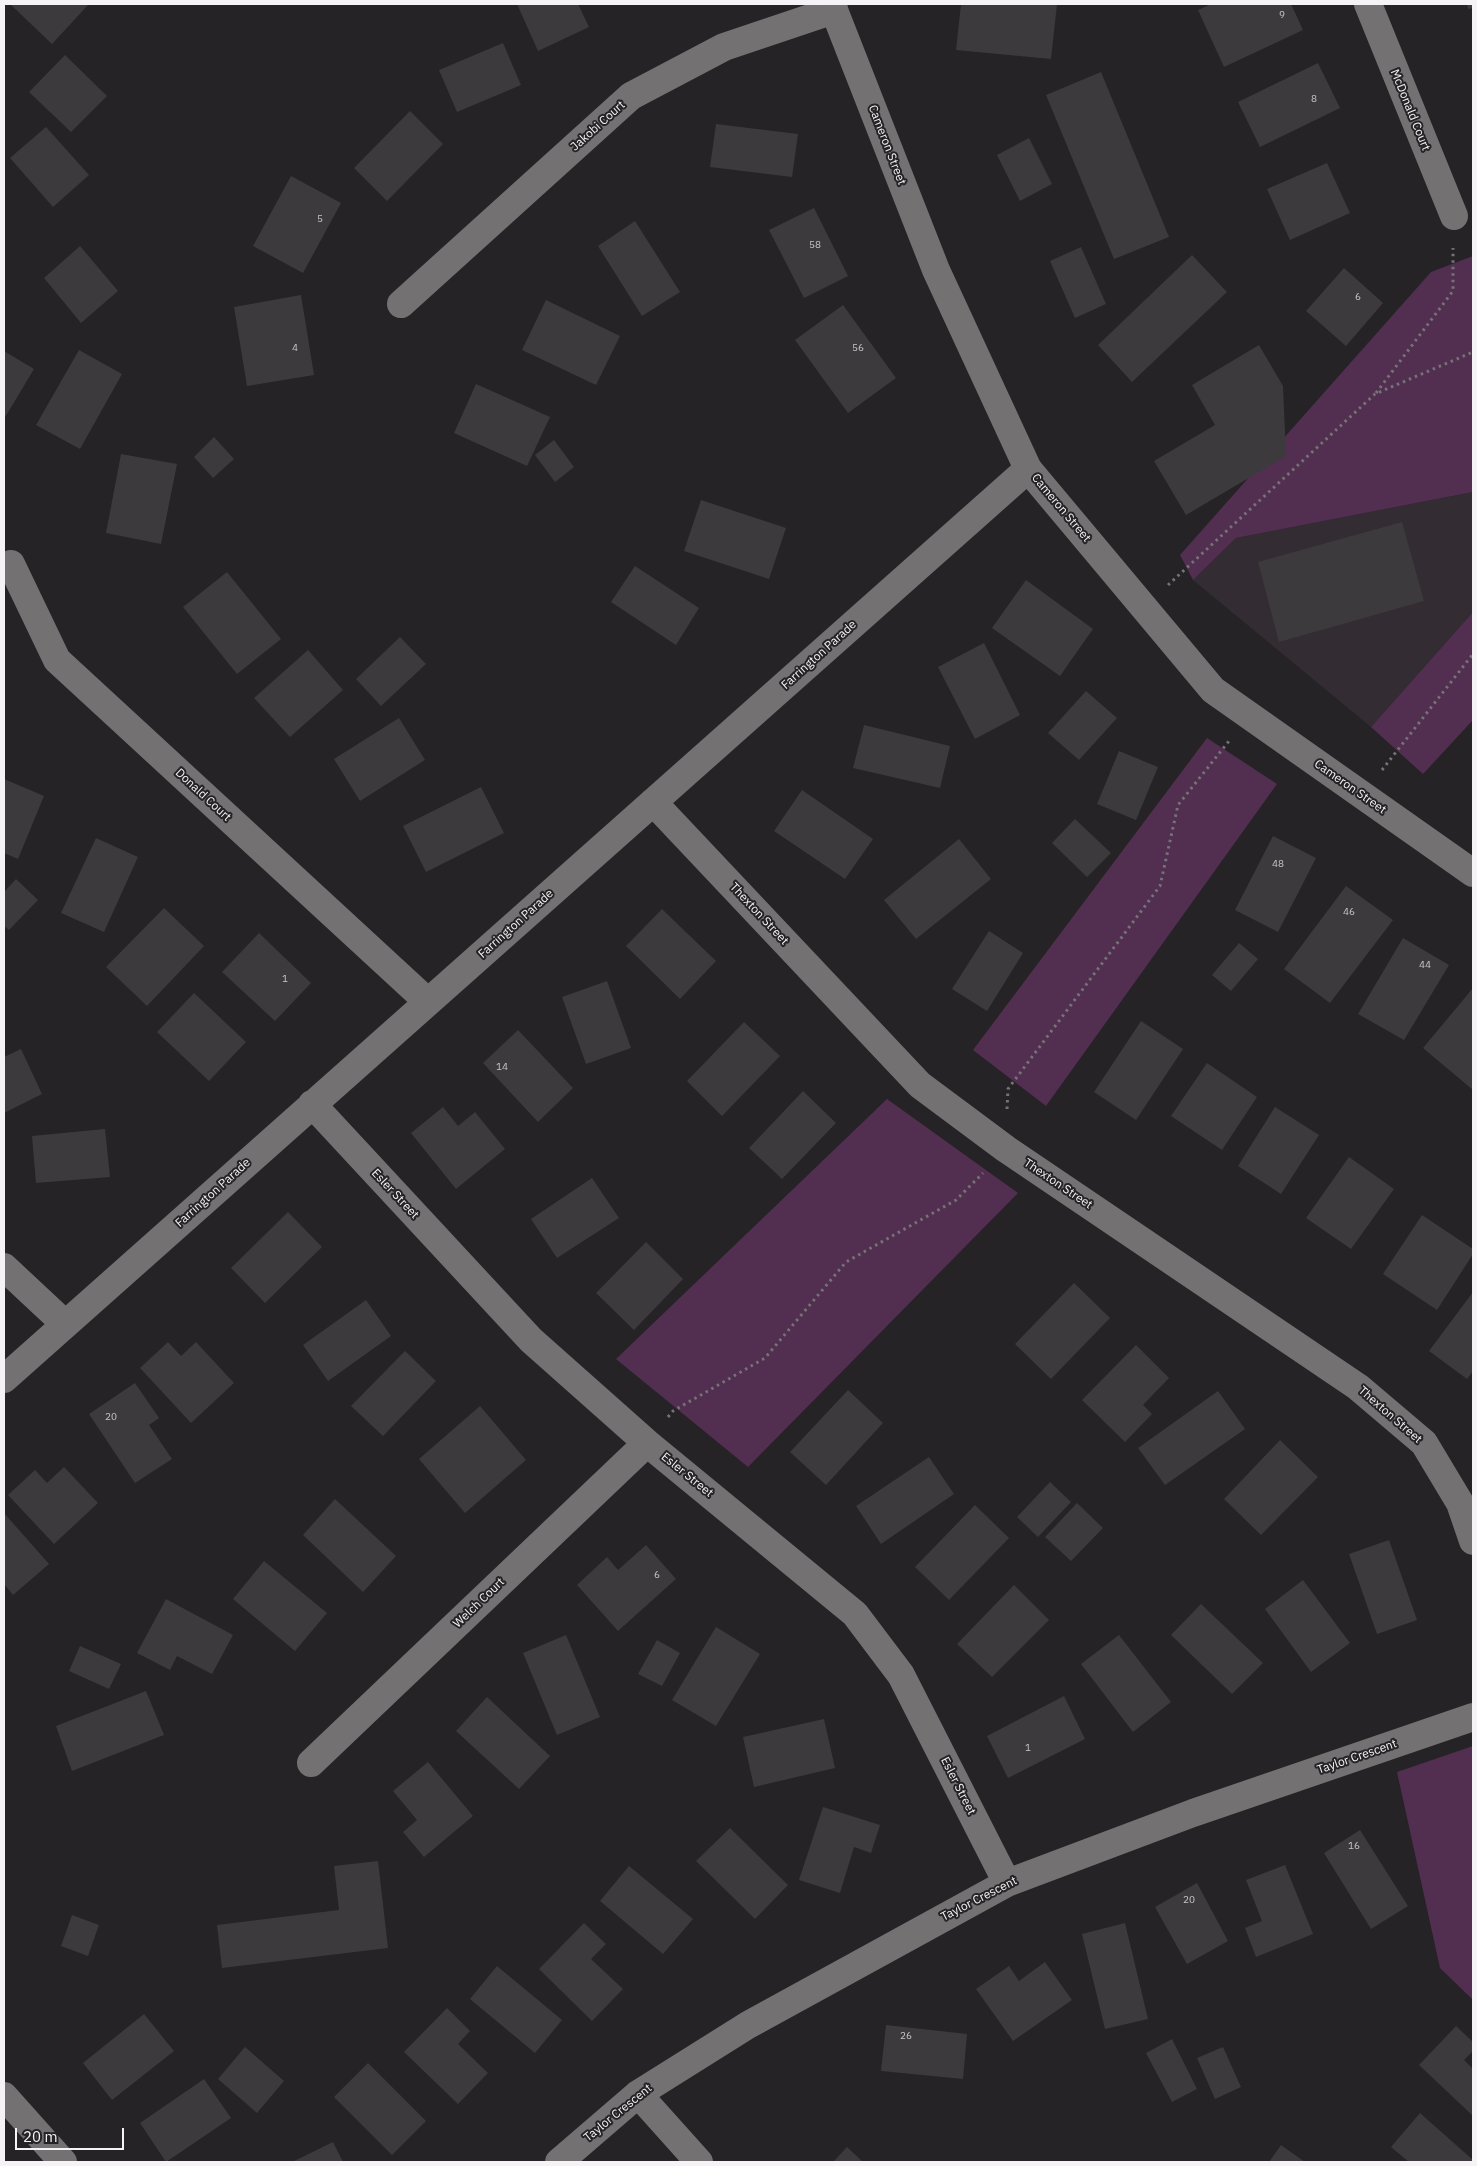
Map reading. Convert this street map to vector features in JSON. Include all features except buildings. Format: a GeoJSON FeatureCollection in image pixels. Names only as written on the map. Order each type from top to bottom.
{"type":"FeatureCollection","features":[{"type":"Feature","properties":{"kind":"street","name":"McDonald Court"},"geometry":{"type":"LineString","coordinates":[[1368,4],[1454,216]]}},
{"type":"Feature","properties":{"kind":"street","name":"Jakobi Court"},"geometry":{"type":"LineString","coordinates":[[401,304],[631,96],[724,47],[834,7]]}},
{"type":"Feature","properties":{"kind":"street","name":"Cameron Street"},"geometry":{"type":"LineString","coordinates":[[834,7],[936,270],[1028,469],[1213,690],[1473,873]]}},
{"type":"Feature","properties":{"kind":"street","name":"Farrington Parade"},"geometry":{"type":"LineString","coordinates":[[4,1379],[1028,469]]}},
{"type":"Feature","properties":{"kind":"street","name":"Donald Court"},"geometry":{"type":"LineString","coordinates":[[11,564],[57,660],[428,1002]]}},
{"type":"Feature","properties":{"kind":"street","name":"Thexton Street"},"geometry":{"type":"LineString","coordinates":[[653,802],[920,1085],[1006,1149],[1358,1387],[1424,1443],[1460,1503],[1473,1540]]}},
{"type":"Feature","properties":{"kind":"street","name":"Esler Street"},"geometry":{"type":"LineString","coordinates":[[312,1104],[531,1340],[647,1442],[855,1614],[900,1674],[1007,1883]]}},
{"type":"Feature","properties":{"kind":"street"},"geometry":{"type":"LineString","coordinates":[[4,1267],[65,1324]]}},
{"type":"Feature","properties":{"kind":"street","name":"Welch Court"},"geometry":{"type":"LineString","coordinates":[[311,1763],[647,1442]]}},
{"type":"Feature","properties":{"kind":"street","name":"Taylor Crescent"},"geometry":{"type":"LineString","coordinates":[[559,2162],[638,2094],[748,2025],[1007,1883],[1193,1813],[1473,1717]]}},
{"type":"Feature","properties":{"kind":"street"},"geometry":{"type":"LineString","coordinates":[[638,2094],[699,2162]]}},
{"type":"Feature","properties":{"kind":"street"},"geometry":{"type":"LineString","coordinates":[[4,2096],[63,2162]]}},
{"type":"Feature","properties":{"kind":"path"},"geometry":{"type":"LineString","coordinates":[[1144,608],[1375,394],[1453,291],[1454,216]]}},
{"type":"Feature","properties":{"kind":"path"},"geometry":{"type":"LineString","coordinates":[[1375,394],[1473,352]]}},
{"type":"Feature","properties":{"kind":"path"},"geometry":{"type":"LineString","coordinates":[[1362,796],[1473,654]]}},
{"type":"Feature","properties":{"kind":"path"},"geometry":{"type":"LineString","coordinates":[[647,1442],[673,1411],[766,1358],[846,1262],[956,1200],[1006,1149],[1008,1089],[1160,886],[1178,805],[1248,715]]}},
{"type":"Feature","properties":{"kind":"shaded area"},"geometry":{"type":"Polygon","coordinates":[[[1473,256],[1473,492],[1236,538],[1193,580],[1180,555],[1431,272],[1473,256]]]}},
{"type":"Feature","properties":{"kind":"shaded area"},"geometry":{"type":"Polygon","coordinates":[[[1473,492],[1473,612],[1371,727],[1193,580],[1236,538],[1473,492]]]}},
{"type":"Feature","properties":{"kind":"shaded area"},"geometry":{"type":"Polygon","coordinates":[[[1473,612],[1473,720],[1423,774],[1371,727],[1473,612]]]}},
{"type":"Feature","properties":{"kind":"shaded area"},"geometry":{"type":"Polygon","coordinates":[[[1207,738],[1277,784],[1046,1106],[973,1050],[1207,738]]]}},
{"type":"Feature","properties":{"kind":"shaded area"},"geometry":{"type":"Polygon","coordinates":[[[887,1099],[1018,1193],[748,1467],[616,1359],[887,1099]]]}},
{"type":"Feature","properties":{"kind":"shaded area"},"geometry":{"type":"Polygon","coordinates":[[[1473,1746],[1473,2000],[1440,1968],[1397,1772],[1473,1746]]]}}]}
